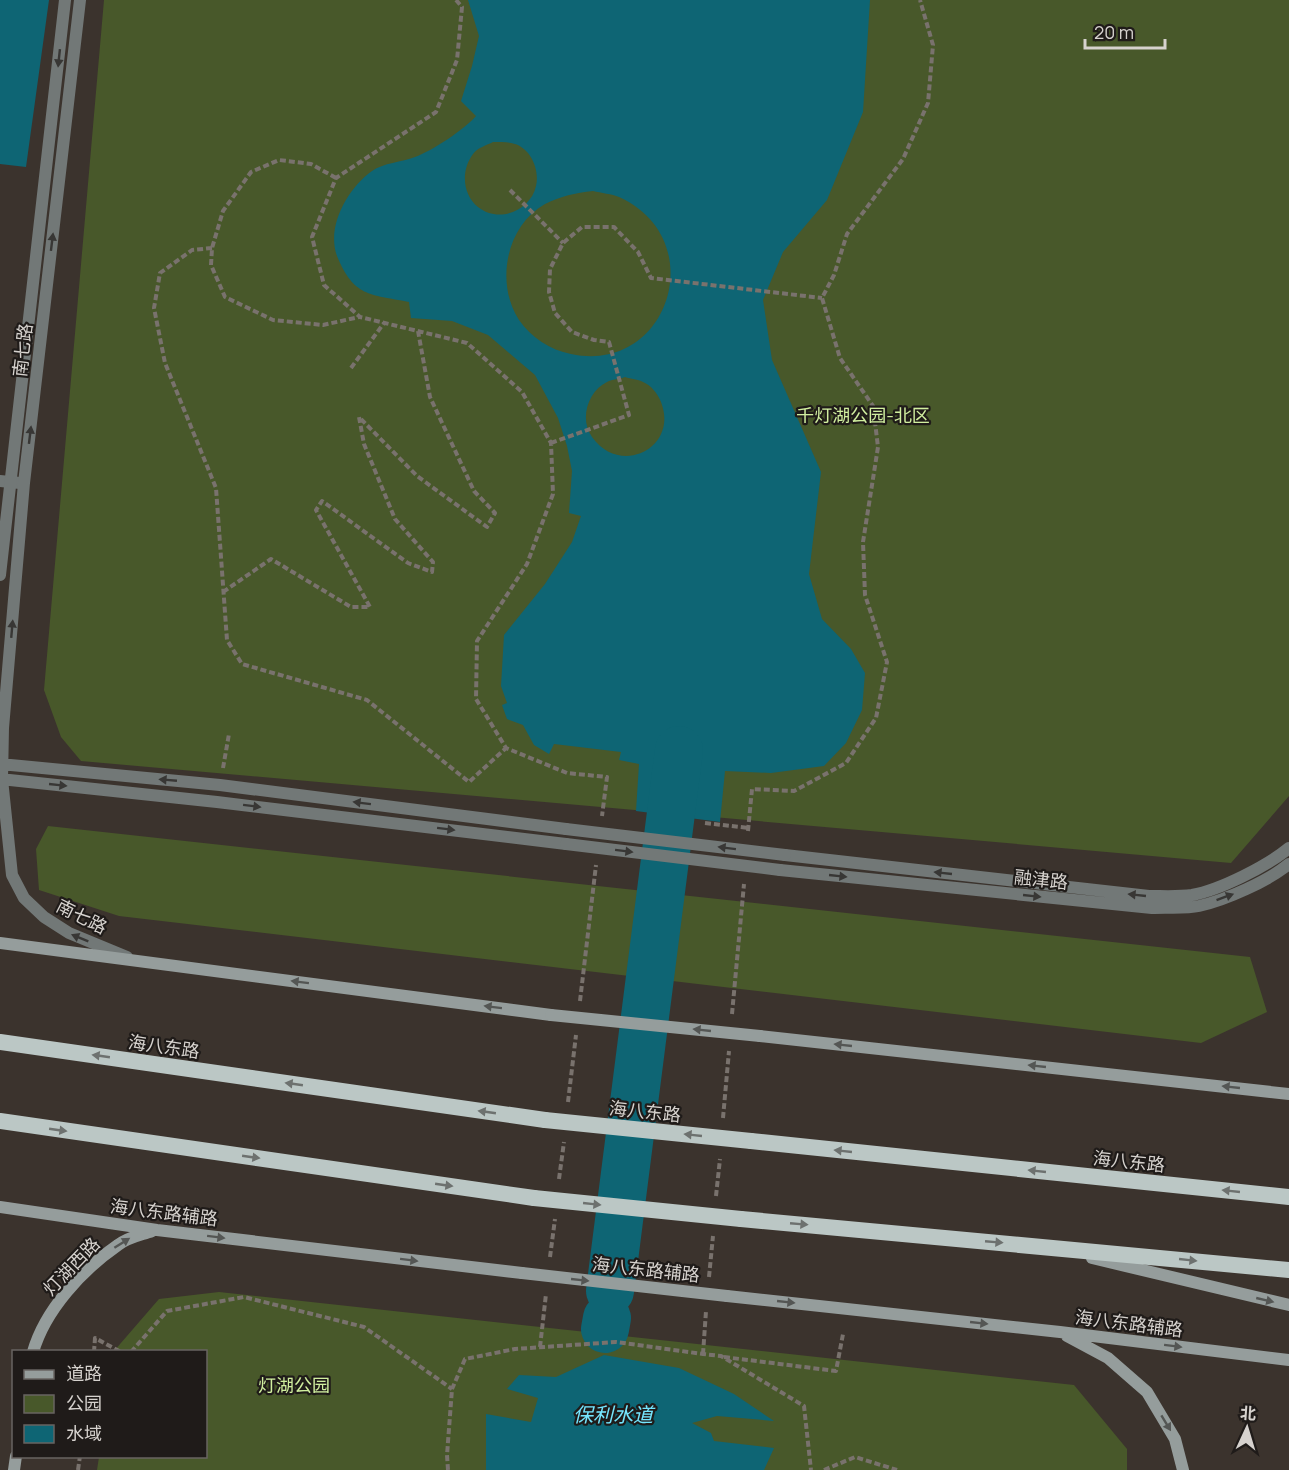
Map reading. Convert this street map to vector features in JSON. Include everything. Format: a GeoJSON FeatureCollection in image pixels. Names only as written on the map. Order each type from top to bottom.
{"type":"FeatureCollection","features":[{"type":"Feature","properties":{"kind":"highway","name":"海八东路"},"geometry":{"type":"LineString","coordinates":[[0,1042],[545,1120],[1289,1197]]}},
{"type":"Feature","properties":{"kind":"highway"},"geometry":{"type":"LineString","coordinates":[[0,1121],[534,1198],[1289,1270]]}},
{"type":"Feature","properties":{"kind":"main road"},"geometry":{"type":"LineString","coordinates":[[0,943],[551,1014],[1289,1094]]}},
{"type":"Feature","properties":{"kind":"main road","name":"海八东路辅路"},"geometry":{"type":"LineString","coordinates":[[0,1207],[158,1230],[1289,1360]]}},
{"type":"Feature","properties":{"kind":"main road","name":"灯湖西路"},"geometry":{"type":"LineString","coordinates":[[34,1350],[44,1324],[80,1278],[119,1244],[132,1237],[158,1230]]}},
{"type":"Feature","properties":{"kind":"main road"},"geometry":{"type":"LineString","coordinates":[[1044,1246],[1289,1305]]}},
{"type":"Feature","properties":{"kind":"main road"},"geometry":{"type":"LineString","coordinates":[[1060,1332],[1108,1358],[1147,1392],[1175,1439],[1183,1470]]}},
{"type":"Feature","properties":{"kind":"street","name":"南七路"},"geometry":{"type":"LineString","coordinates":[[0,575],[5,481],[65,0]]}},
{"type":"Feature","properties":{"kind":"street","name":"南七路"},"geometry":{"type":"LineString","coordinates":[[80,0],[24,483],[1,728],[1,779],[12,875],[24,898],[44,917],[69,933],[134,960]]}},
{"type":"Feature","properties":{"kind":"street"},"geometry":{"type":"LineString","coordinates":[[5,481],[24,483]]}},
{"type":"Feature","properties":{"kind":"street","name":"融津路"},"geometry":{"type":"LineString","coordinates":[[1,764],[220,784],[566,829],[1149,896],[1193,895],[1238,879],[1275,859],[1289,848]]}},
{"type":"Feature","properties":{"kind":"street","name":"融津路"},"geometry":{"type":"LineString","coordinates":[[1,779],[217,802],[780,870],[1152,908],[1199,906],[1244,890],[1289,864]]}},
{"type":"Feature","properties":{"kind":"path"},"geometry":{"type":"LineString","coordinates":[[360,317],[324,285],[312,237],[336,178],[436,112],[457,60],[462,7],[456,0]]}},
{"type":"Feature","properties":{"kind":"path"},"geometry":{"type":"LineString","coordinates":[[748,840],[752,789],[794,791],[846,763],[876,718],[887,662],[865,595],[863,542],[878,447],[873,406],[840,358],[822,298],[834,275],[847,234],[903,159],[928,103],[933,45],[920,0]]}},
{"type":"Feature","properties":{"kind":"path"},"geometry":{"type":"LineString","coordinates":[[336,178],[311,164],[279,160],[251,172],[223,211],[212,248],[211,265],[225,297],[273,320],[323,325],[360,317],[467,343],[522,392],[551,443],[553,494],[527,564],[477,641],[476,699],[506,748],[567,773],[607,777],[601,825]]}},
{"type":"Feature","properties":{"kind":"path"},"geometry":{"type":"LineString","coordinates":[[510,190],[563,243]]}},
{"type":"Feature","properties":{"kind":"path"},"geometry":{"type":"LineString","coordinates":[[551,443],[629,415],[609,342],[594,340],[572,332],[555,313],[549,292],[550,269],[563,243],[582,227],[614,227],[638,252],[651,278],[822,298]]}},
{"type":"Feature","properties":{"kind":"path"},"geometry":{"type":"LineString","coordinates":[[212,248],[192,250],[160,273],[154,308],[165,363],[216,488],[227,640],[242,664],[368,700],[469,782],[506,748]]}},
{"type":"Feature","properties":{"kind":"path"},"geometry":{"type":"LineString","coordinates":[[351,368],[384,323]]}},
{"type":"Feature","properties":{"kind":"path"},"geometry":{"type":"LineString","coordinates":[[223,592],[271,559],[351,607],[370,607],[316,510],[322,501],[408,563],[432,572],[433,561],[394,519],[364,444],[359,417],[417,476],[487,527],[495,513],[474,491],[430,398],[418,332]]}},
{"type":"Feature","properties":{"kind":"path"},"geometry":{"type":"LineString","coordinates":[[580,1002],[597,861]]}},
{"type":"Feature","properties":{"kind":"path"},"geometry":{"type":"LineString","coordinates":[[732,1018],[745,875]]}},
{"type":"Feature","properties":{"kind":"path"},"geometry":{"type":"LineString","coordinates":[[568,1108],[578,1026]]}},
{"type":"Feature","properties":{"kind":"path"},"geometry":{"type":"LineString","coordinates":[[723,1125],[730,1042]]}},
{"type":"Feature","properties":{"kind":"path"},"geometry":{"type":"LineString","coordinates":[[559,1179],[565,1132]]}},
{"type":"Feature","properties":{"kind":"path"},"geometry":{"type":"LineString","coordinates":[[716,1197],[721,1149]]}},
{"type":"Feature","properties":{"kind":"path"},"geometry":{"type":"LineString","coordinates":[[550,1262],[555,1215]]}},
{"type":"Feature","properties":{"kind":"path"},"geometry":{"type":"LineString","coordinates":[[709,1280],[713,1233]]}},
{"type":"Feature","properties":{"kind":"path"},"geometry":{"type":"LineString","coordinates":[[540,1347],[547,1285]]}},
{"type":"Feature","properties":{"kind":"path"},"geometry":{"type":"LineString","coordinates":[[133,1350],[167,1311],[244,1297],[364,1327],[452,1389]]}},
{"type":"Feature","properties":{"kind":"path"},"geometry":{"type":"LineString","coordinates":[[702,1354],[707,1304]]}},
{"type":"Feature","properties":{"kind":"path"},"geometry":{"type":"LineString","coordinates":[[448,1470],[452,1389],[465,1359],[515,1349],[616,1342],[836,1371],[843,1334]]}},
{"type":"Feature","properties":{"kind":"path"},"geometry":{"type":"LineString","coordinates":[[94,1350],[95,1338],[117,1350]]}},
{"type":"Feature","properties":{"kind":"path"},"geometry":{"type":"LineString","coordinates":[[721,1356],[804,1406],[811,1470]]}},
{"type":"Feature","properties":{"kind":"path"},"geometry":{"type":"LineString","coordinates":[[824,1470],[855,1456],[897,1470]]}},
{"type":"Feature","properties":{"kind":"green space","name":"千灯湖公园-北区"},"geometry":{"type":"Polygon","coordinates":[[[104,0],[1289,0],[1289,796],[1231,863],[81,761],[61,737],[44,690],[104,0]]]}},
{"type":"Feature","properties":{"kind":"green space"},"geometry":{"type":"Polygon","coordinates":[[[48,826],[1250,957],[1267,1012],[1201,1043],[119,916],[39,890],[36,849],[48,826]]]}},
{"type":"Feature","properties":{"kind":"green space","name":"灯湖公园"},"geometry":{"type":"Polygon","coordinates":[[[219,1292],[1074,1385],[1127,1449],[1127,1470],[97,1470],[99,1458],[207,1458],[207,1350],[115,1350],[159,1299],[219,1292]]]}},
{"type":"Feature","properties":{"kind":"water"},"geometry":{"type":"Polygon","coordinates":[[[0,0],[49,0],[26,167],[0,164],[0,0]]]}},
{"type":"Feature","properties":{"kind":"water"},"geometry":{"type":"Polygon","coordinates":[[[468,0],[870,0],[863,112],[827,200],[783,252],[763,300],[772,360],[821,472],[809,574],[822,619],[851,649],[865,673],[862,710],[846,743],[824,766],[771,773],[725,771],[720,822],[636,811],[639,764],[619,760],[621,752],[554,744],[549,754],[534,745],[523,725],[507,719],[502,705],[507,703],[501,686],[504,635],[545,584],[572,542],[581,516],[569,513],[572,471],[558,418],[535,375],[488,335],[452,321],[411,318],[409,302],[364,291],[350,279],[337,256],[334,232],[337,220],[347,197],[363,178],[382,166],[415,157],[430,150],[476,116],[461,101],[479,36],[468,0]],[[493,142],[480,148],[469,160],[465,174],[466,189],[478,207],[486,212],[504,214],[521,208],[528,202],[537,179],[535,166],[528,153],[518,145],[493,142]],[[593,191],[574,194],[545,204],[521,226],[508,256],[507,289],[519,320],[542,342],[571,354],[605,355],[633,344],[654,325],[667,299],[671,271],[665,242],[648,217],[619,197],[610,194],[593,191]],[[625,377],[611,380],[600,386],[590,399],[586,414],[588,430],[604,449],[617,455],[631,456],[644,452],[654,444],[662,432],[664,418],[661,402],[646,383],[625,377]]]}},
{"type":"Feature","properties":{"kind":"water","name":"保利水道"},"geometry":{"type":"Polygon","coordinates":[[[604,1355],[679,1368],[734,1394],[774,1421],[717,1416],[692,1423],[711,1433],[714,1441],[774,1448],[764,1470],[486,1470],[486,1414],[531,1422],[538,1398],[507,1389],[519,1375],[556,1377],[604,1355]]]}},
{"type":"Feature","properties":{"kind":"waterway"},"geometry":{"type":"LineString","coordinates":[[610,1291],[679,750]]}},
{"type":"Feature","properties":{"kind":"waterway"},"geometry":{"type":"LineString","coordinates":[[605,1329],[607,1318]]}}]}
